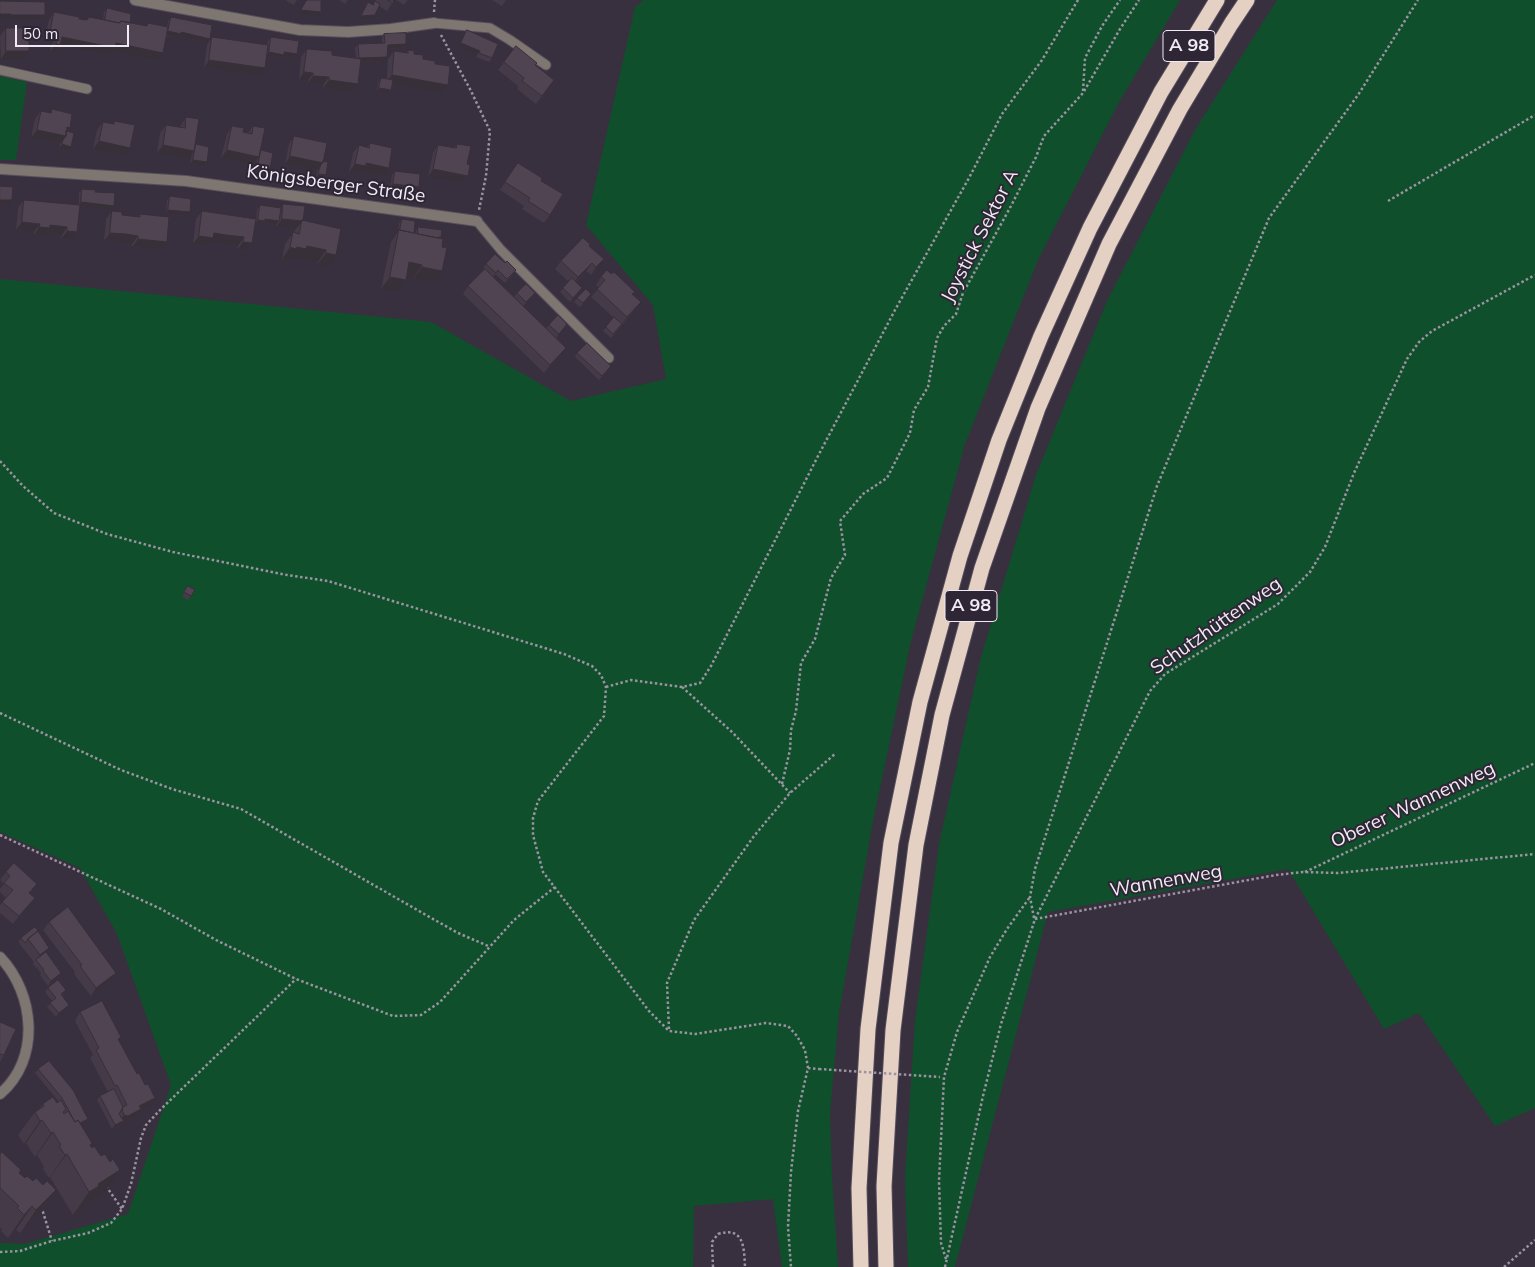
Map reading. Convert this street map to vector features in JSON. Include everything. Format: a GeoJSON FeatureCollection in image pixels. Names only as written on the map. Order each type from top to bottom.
{"type":"FeatureCollection","features":[{"type":"Feature","properties":{"kind":"highway","name":"A 98"},"geometry":{"type":"LineString","coordinates":[[861,1267],[859,1188],[868,1029],[891,843],[920,702],[960,556],[999,440],[1041,336],[1090,228],[1161,92],[1217,0]]}},
{"type":"Feature","properties":{"kind":"highway","name":"A 98"},"geometry":{"type":"LineString","coordinates":[[886,1267],[884,1186],[893,1030],[916,845],[942,715],[982,568],[1038,408],[1109,244],[1180,108],[1230,24],[1247,0]]}},
{"type":"Feature","properties":{"kind":"street"},"geometry":{"type":"LineString","coordinates":[[135,0],[300,30],[348,32],[392,29],[434,23]]}},
{"type":"Feature","properties":{"kind":"street","name":"Königsberger Straße"},"geometry":{"type":"LineString","coordinates":[[0,169],[186,181],[477,221]]}},
{"type":"Feature","properties":{"kind":"street"},"geometry":{"type":"LineString","coordinates":[[0,958],[12,970],[24,995],[29,1023],[28,1048],[19,1072],[0,1094]]}},
{"type":"Feature","properties":{"kind":"lane"},"geometry":{"type":"LineString","coordinates":[[434,23],[490,28],[546,65]]}},
{"type":"Feature","properties":{"kind":"lane"},"geometry":{"type":"LineString","coordinates":[[0,70],[87,89]]}},
{"type":"Feature","properties":{"kind":"lane"},"geometry":{"type":"LineString","coordinates":[[477,221],[501,250],[609,358]]}},
{"type":"Feature","properties":{"kind":"path"},"geometry":{"type":"LineString","coordinates":[[606,686],[631,680],[682,686],[700,683],[711,666],[895,310],[969,178],[1002,114],[1042,60],[1078,0]]}},
{"type":"Feature","properties":{"kind":"path"},"geometry":{"type":"LineString","coordinates":[[1083,93],[1085,58],[1102,26],[1120,0]]}},
{"type":"Feature","properties":{"kind":"path","name":"Joystick Sektor A"},"geometry":{"type":"LineString","coordinates":[[782,784],[790,750],[791,730],[796,711],[801,663],[816,640],[831,578],[845,555],[840,521],[863,494],[887,478],[910,433],[914,410],[928,387],[937,338],[944,326],[956,314],[963,293],[1011,206],[1036,157],[1044,136],[1083,93],[1139,0]]}},
{"type":"Feature","properties":{"kind":"path"},"geometry":{"type":"LineString","coordinates":[[1035,919],[1030,897],[1035,869],[1157,486],[1269,218],[1358,95],[1418,0]]}},
{"type":"Feature","properties":{"kind":"path"},"geometry":{"type":"LineString","coordinates":[[449,46],[490,131],[486,176],[477,221]]}},
{"type":"Feature","properties":{"kind":"path"},"geometry":{"type":"LineString","coordinates":[[1388,201],[1535,115]]}},
{"type":"Feature","properties":{"kind":"path","name":"Schutzhüttenweg"},"geometry":{"type":"LineString","coordinates":[[945,1267],[997,1042],[1035,919],[1150,692],[1165,674],[1278,604],[1310,572],[1325,547],[1354,473],[1407,359],[1419,342],[1432,331],[1535,275]]}},
{"type":"Feature","properties":{"kind":"path"},"geometry":{"type":"LineString","coordinates":[[0,461],[23,486],[54,513],[107,534],[173,552],[287,575],[328,581],[564,654],[592,666],[601,675],[606,686],[604,716],[538,800],[533,818],[533,835],[543,872],[649,1011],[669,1031],[695,1034],[766,1023],[788,1026],[797,1036],[805,1050],[808,1068],[798,1111],[791,1172],[788,1227],[791,1267]]}},
{"type":"Feature","properties":{"kind":"path"},"geometry":{"type":"LineString","coordinates":[[682,686],[732,732],[790,793]]}},
{"type":"Feature","properties":{"kind":"path"},"geometry":{"type":"LineString","coordinates":[[0,713],[121,770],[172,789],[242,809],[450,928],[488,946]]}},
{"type":"Feature","properties":{"kind":"path"},"geometry":{"type":"LineString","coordinates":[[669,1031],[668,984],[694,920],[754,836],[790,793],[836,753]]}},
{"type":"Feature","properties":{"kind":"path","name":"Oberer Wannenweg"},"geometry":{"type":"LineString","coordinates":[[1304,872],[1535,763]]}},
{"type":"Feature","properties":{"kind":"path"},"geometry":{"type":"LineString","coordinates":[[0,835],[161,909],[216,940],[296,979],[393,1016],[420,1015],[440,1002],[488,946],[514,920],[555,887]]}},
{"type":"Feature","properties":{"kind":"path"},"geometry":{"type":"LineString","coordinates":[[1304,872],[1338,873],[1535,854]]}},
{"type":"Feature","properties":{"kind":"path","name":"Wannenweg"},"geometry":{"type":"LineString","coordinates":[[1035,919],[1177,892],[1304,872]]}},
{"type":"Feature","properties":{"kind":"path"},"geometry":{"type":"LineString","coordinates":[[946,1260],[941,1243],[939,1181],[942,1077],[956,1032],[990,957],[1030,897]]}},
{"type":"Feature","properties":{"kind":"path"},"geometry":{"type":"LineString","coordinates":[[0,1252],[20,1251],[88,1233],[111,1223],[122,1210],[131,1184],[141,1138],[146,1125],[296,979]]}},
{"type":"Feature","properties":{"kind":"path"},"geometry":{"type":"LineString","coordinates":[[808,1068],[942,1077]]}},
{"type":"Feature","properties":{"kind":"path"},"geometry":{"type":"LineString","coordinates":[[101,1178],[122,1210]]}},
{"type":"Feature","properties":{"kind":"path"},"geometry":{"type":"LineString","coordinates":[[37,1206],[43,1212],[52,1241]]}},
{"type":"Feature","properties":{"kind":"path"},"geometry":{"type":"LineString","coordinates":[[714,1267],[712,1242],[718,1234],[728,1231],[736,1234],[744,1244],[745,1267]]}},
{"type":"Feature","properties":{"kind":"path"},"geometry":{"type":"LineString","coordinates":[[1504,1267],[1535,1240]]}},
{"type":"Feature","properties":{"kind":"green space"},"geometry":{"type":"Polygon","coordinates":[[[644,0],[1180,0],[1118,104],[1038,260],[965,444],[911,641],[873,821],[839,1013],[830,1113],[838,1267],[782,1267],[773,1199],[694,1206],[693,1267],[0,1267],[0,1243],[25,1244],[128,1214],[171,1085],[117,934],[80,868],[0,832],[0,279],[431,322],[571,401],[666,379],[653,305],[586,225],[635,7],[644,0]]]}},
{"type":"Feature","properties":{"kind":"green space"},"geometry":{"type":"Polygon","coordinates":[[[1277,0],[1535,0],[1535,1108],[1495,1126],[1419,1013],[1384,1029],[1288,869],[1048,912],[955,1267],[908,1267],[905,1177],[915,1020],[939,844],[981,657],[1036,475],[1107,301],[1195,130],[1277,0]]]}},
{"type":"Feature","properties":{"kind":"green space"},"geometry":{"type":"Polygon","coordinates":[[[0,76],[27,82],[16,160],[0,160],[0,76]]]}},
{"type":"Feature","properties":{"kind":"building"},"geometry":{"type":"Polygon","coordinates":[[[307,0],[321,0],[321,12],[301,10],[307,0]]]}},
{"type":"Feature","properties":{"kind":"building"},"geometry":{"type":"Polygon","coordinates":[[[0,1],[45,2],[45,15],[0,14],[0,1]]]}},
{"type":"Feature","properties":{"kind":"building"},"geometry":{"type":"Polygon","coordinates":[[[375,1],[380,4],[375,15],[361,16],[368,2],[373,5],[375,1]]]}},
{"type":"Feature","properties":{"kind":"building"},"geometry":{"type":"Polygon","coordinates":[[[107,8],[131,14],[130,23],[105,20],[107,8]]]}},
{"type":"Feature","properties":{"kind":"building"},"geometry":{"type":"Polygon","coordinates":[[[54,12],[79,17],[79,19],[87,20],[89,17],[120,23],[121,21],[147,26],[148,23],[168,27],[163,53],[116,43],[115,48],[62,37],[60,45],[56,44],[57,35],[50,34],[54,12]]]}},
{"type":"Feature","properties":{"kind":"building"},"geometry":{"type":"Polygon","coordinates":[[[171,17],[212,25],[210,39],[168,31],[171,17]]]}},
{"type":"Feature","properties":{"kind":"building"},"geometry":{"type":"Polygon","coordinates":[[[6,28],[29,28],[29,51],[6,51],[6,28]]]}},
{"type":"Feature","properties":{"kind":"building"},"geometry":{"type":"Polygon","coordinates":[[[467,30],[498,44],[492,58],[461,43],[467,30]]]}},
{"type":"Feature","properties":{"kind":"building"},"geometry":{"type":"Polygon","coordinates":[[[406,33],[406,44],[388,45],[387,57],[359,58],[358,44],[385,43],[384,34],[406,33]]]}},
{"type":"Feature","properties":{"kind":"building"},"geometry":{"type":"Polygon","coordinates":[[[212,37],[268,45],[265,68],[209,60],[212,37]]]}},
{"type":"Feature","properties":{"kind":"building"},"geometry":{"type":"Polygon","coordinates":[[[271,37],[299,41],[297,54],[284,52],[284,55],[269,52],[271,37]]]}},
{"type":"Feature","properties":{"kind":"building"},"geometry":{"type":"Polygon","coordinates":[[[516,46],[554,80],[542,96],[522,81],[524,78],[504,62],[516,46]]]}},
{"type":"Feature","properties":{"kind":"building"},"geometry":{"type":"Polygon","coordinates":[[[307,49],[332,51],[332,55],[361,59],[358,84],[329,80],[329,77],[313,76],[313,73],[304,72],[307,49]]]}},
{"type":"Feature","properties":{"kind":"building"},"geometry":{"type":"Polygon","coordinates":[[[408,50],[414,51],[414,54],[423,55],[423,59],[435,61],[435,64],[450,66],[448,85],[392,75],[394,51],[408,53],[408,50]]]}},
{"type":"Feature","properties":{"kind":"building"},"geometry":{"type":"Polygon","coordinates":[[[381,78],[393,80],[391,90],[379,88],[381,78]]]}},
{"type":"Feature","properties":{"kind":"building"},"geometry":{"type":"Polygon","coordinates":[[[52,109],[72,114],[70,128],[67,127],[66,136],[37,130],[41,111],[51,113],[52,109]]]}},
{"type":"Feature","properties":{"kind":"building"},"geometry":{"type":"Polygon","coordinates":[[[186,117],[199,119],[194,151],[163,145],[166,125],[185,128],[186,117]]]}},
{"type":"Feature","properties":{"kind":"building"},"geometry":{"type":"Polygon","coordinates":[[[114,121],[135,125],[130,148],[99,141],[103,122],[114,124],[114,121]]]}},
{"type":"Feature","properties":{"kind":"building"},"geometry":{"type":"Polygon","coordinates":[[[232,126],[244,128],[243,132],[252,134],[253,126],[265,128],[259,157],[227,150],[232,126]]]}},
{"type":"Feature","properties":{"kind":"building"},"geometry":{"type":"Polygon","coordinates":[[[66,131],[74,133],[71,147],[62,144],[66,131]]]}},
{"type":"Feature","properties":{"kind":"building"},"geometry":{"type":"Polygon","coordinates":[[[294,136],[327,143],[323,163],[290,156],[294,136]]]}},
{"type":"Feature","properties":{"kind":"building"},"geometry":{"type":"Polygon","coordinates":[[[370,143],[392,148],[389,168],[366,163],[366,166],[355,164],[359,145],[369,148],[370,143]]]}},
{"type":"Feature","properties":{"kind":"building"},"geometry":{"type":"Polygon","coordinates":[[[196,144],[209,147],[207,162],[193,160],[196,144]]]}},
{"type":"Feature","properties":{"kind":"building"},"geometry":{"type":"Polygon","coordinates":[[[457,144],[471,146],[467,164],[470,165],[468,176],[433,169],[438,145],[456,148],[457,144]]]}},
{"type":"Feature","properties":{"kind":"building"},"geometry":{"type":"Polygon","coordinates":[[[261,150],[273,153],[270,168],[258,166],[261,150]]]}},
{"type":"Feature","properties":{"kind":"building"},"geometry":{"type":"Polygon","coordinates":[[[323,161],[328,162],[326,175],[318,174],[323,161]]]}},
{"type":"Feature","properties":{"kind":"building"},"geometry":{"type":"Polygon","coordinates":[[[518,163],[542,178],[541,181],[563,194],[550,215],[528,201],[530,198],[505,182],[518,163]]]}},
{"type":"Feature","properties":{"kind":"building"},"geometry":{"type":"Polygon","coordinates":[[[395,171],[420,174],[419,187],[393,184],[395,171]]]}},
{"type":"Feature","properties":{"kind":"building"},"geometry":{"type":"Polygon","coordinates":[[[0,186],[13,187],[12,200],[0,200],[0,186]]]}},
{"type":"Feature","properties":{"kind":"building"},"geometry":{"type":"Polygon","coordinates":[[[82,189],[115,193],[114,206],[81,202],[82,189]]]}},
{"type":"Feature","properties":{"kind":"building"},"geometry":{"type":"Polygon","coordinates":[[[170,196],[191,199],[190,212],[168,210],[170,196]]]}},
{"type":"Feature","properties":{"kind":"building"},"geometry":{"type":"Polygon","coordinates":[[[24,200],[80,205],[77,232],[67,231],[67,227],[50,225],[50,228],[39,227],[40,224],[22,222],[24,200]]]}},
{"type":"Feature","properties":{"kind":"building"},"geometry":{"type":"Polygon","coordinates":[[[283,204],[305,206],[303,221],[282,219],[283,204]]]}},
{"type":"Feature","properties":{"kind":"building"},"geometry":{"type":"Polygon","coordinates":[[[260,205],[281,208],[279,221],[258,220],[260,205]]]}},
{"type":"Feature","properties":{"kind":"building"},"geometry":{"type":"Polygon","coordinates":[[[112,211],[122,212],[122,215],[140,217],[140,214],[169,217],[167,242],[138,239],[138,236],[110,233],[112,211]]]}},
{"type":"Feature","properties":{"kind":"building"},"geometry":{"type":"Polygon","coordinates":[[[202,211],[256,219],[252,243],[243,242],[244,237],[214,233],[213,238],[199,236],[202,211]]]}},
{"type":"Feature","properties":{"kind":"building"},"geometry":{"type":"Polygon","coordinates":[[[402,219],[415,221],[414,233],[400,230],[402,219]]]}},
{"type":"Feature","properties":{"kind":"building"},"geometry":{"type":"Polygon","coordinates":[[[302,220],[341,229],[336,255],[326,253],[326,250],[307,246],[306,249],[290,247],[293,232],[299,234],[302,220]]]}},
{"type":"Feature","properties":{"kind":"building"},"geometry":{"type":"Polygon","coordinates":[[[418,227],[442,230],[441,237],[418,234],[418,227]]]}},
{"type":"Feature","properties":{"kind":"building"},"geometry":{"type":"Polygon","coordinates":[[[399,230],[443,239],[442,247],[447,248],[442,271],[409,262],[406,280],[390,277],[399,230]]]}},
{"type":"Feature","properties":{"kind":"building"},"geometry":{"type":"Polygon","coordinates":[[[583,238],[604,259],[596,267],[592,263],[578,277],[561,261],[583,238]]]}},
{"type":"Feature","properties":{"kind":"building"},"geometry":{"type":"Polygon","coordinates":[[[495,254],[505,263],[507,261],[516,270],[507,279],[498,270],[496,273],[486,264],[495,254]]]}},
{"type":"Feature","properties":{"kind":"building"},"geometry":{"type":"Polygon","coordinates":[[[485,269],[566,348],[550,365],[468,286],[485,269]]]}},
{"type":"Feature","properties":{"kind":"building"},"geometry":{"type":"Polygon","coordinates":[[[607,270],[611,274],[614,272],[635,292],[632,294],[641,302],[627,317],[597,289],[605,280],[601,277],[607,270]]]}},
{"type":"Feature","properties":{"kind":"building"},"geometry":{"type":"Polygon","coordinates":[[[572,278],[582,288],[573,298],[563,288],[572,278]]]}},
{"type":"Feature","properties":{"kind":"building"},"geometry":{"type":"Polygon","coordinates":[[[526,284],[535,293],[526,302],[517,293],[526,284]]]}},
{"type":"Feature","properties":{"kind":"building"},"geometry":{"type":"Polygon","coordinates":[[[586,289],[591,294],[583,303],[577,298],[586,289]]]}},
{"type":"Feature","properties":{"kind":"building"},"geometry":{"type":"Polygon","coordinates":[[[558,315],[567,324],[559,334],[549,325],[558,315]]]}},
{"type":"Feature","properties":{"kind":"building"},"geometry":{"type":"Polygon","coordinates":[[[614,317],[622,324],[613,334],[606,327],[614,317]]]}},
{"type":"Feature","properties":{"kind":"building"},"geometry":{"type":"Polygon","coordinates":[[[587,343],[611,366],[602,376],[577,353],[587,343]]]}},
{"type":"Feature","properties":{"kind":"building"},"geometry":{"type":"Polygon","coordinates":[[[188,586],[195,590],[191,596],[184,592],[188,586]]]}},
{"type":"Feature","properties":{"kind":"building"},"geometry":{"type":"Polygon","coordinates":[[[14,863],[37,884],[29,893],[35,898],[19,916],[2,902],[13,890],[4,883],[10,876],[6,872],[14,863]]]}},
{"type":"Feature","properties":{"kind":"building"},"geometry":{"type":"Polygon","coordinates":[[[68,907],[116,973],[96,988],[80,966],[82,965],[49,922],[68,907]]]}},
{"type":"Feature","properties":{"kind":"building"},"geometry":{"type":"Polygon","coordinates":[[[35,927],[38,931],[25,943],[21,938],[35,927]]]}},
{"type":"Feature","properties":{"kind":"building"},"geometry":{"type":"Polygon","coordinates":[[[38,931],[49,948],[40,955],[28,939],[38,931]]]}},
{"type":"Feature","properties":{"kind":"building"},"geometry":{"type":"Polygon","coordinates":[[[46,952],[61,973],[51,981],[36,960],[46,952]]]}},
{"type":"Feature","properties":{"kind":"building"},"geometry":{"type":"Polygon","coordinates":[[[58,980],[66,990],[61,994],[69,1005],[59,1013],[50,1003],[56,998],[48,988],[58,980]]]}},
{"type":"Feature","properties":{"kind":"building"},"geometry":{"type":"Polygon","coordinates":[[[102,1001],[121,1037],[118,1039],[137,1074],[139,1073],[145,1085],[148,1084],[155,1098],[139,1106],[141,1109],[128,1116],[124,1115],[122,1110],[127,1105],[96,1050],[99,1048],[80,1012],[102,1001]]]}},
{"type":"Feature","properties":{"kind":"building"},"geometry":{"type":"Polygon","coordinates":[[[0,1022],[16,1029],[4,1055],[0,1054],[0,1022]]]}},
{"type":"Feature","properties":{"kind":"building"},"geometry":{"type":"Polygon","coordinates":[[[49,1061],[73,1090],[88,1119],[80,1123],[78,1120],[75,1122],[62,1098],[38,1069],[49,1061]]]}},
{"type":"Feature","properties":{"kind":"building"},"geometry":{"type":"Polygon","coordinates":[[[114,1089],[123,1107],[119,1114],[125,1120],[115,1125],[100,1096],[114,1089]]]}},
{"type":"Feature","properties":{"kind":"building"},"geometry":{"type":"Polygon","coordinates":[[[53,1097],[57,1103],[61,1100],[66,1109],[63,1112],[64,1114],[68,1111],[75,1122],[78,1120],[92,1143],[90,1145],[92,1148],[94,1146],[101,1156],[105,1154],[110,1162],[113,1159],[120,1170],[89,1192],[67,1154],[65,1155],[59,1146],[61,1145],[53,1132],[51,1133],[42,1120],[40,1121],[35,1112],[53,1097]]]}},
{"type":"Feature","properties":{"kind":"building"},"geometry":{"type":"Polygon","coordinates":[[[2,1152],[21,1170],[19,1173],[25,1178],[27,1176],[33,1181],[36,1178],[43,1185],[47,1181],[56,1190],[36,1210],[32,1206],[24,1215],[17,1208],[19,1206],[0,1188],[0,1154],[2,1152]]]}}]}
